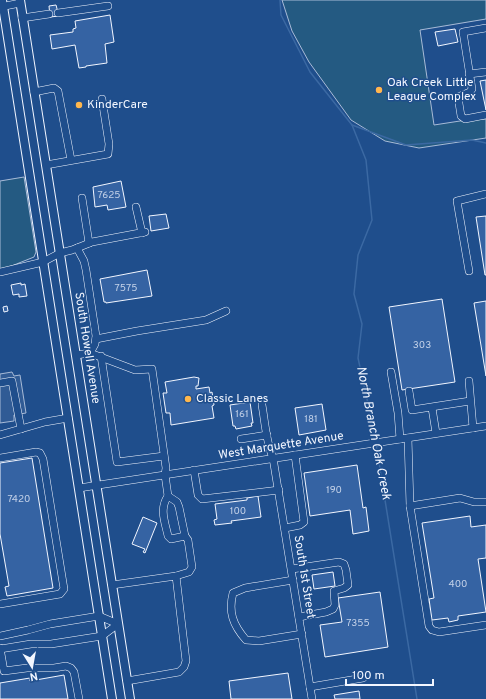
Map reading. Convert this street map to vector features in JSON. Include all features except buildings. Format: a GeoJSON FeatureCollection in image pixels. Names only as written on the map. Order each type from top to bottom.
{"type":"FeatureCollection","features":[{"type":"Feature","properties":{"kind":"main road","name":"South Howell Avenue"},"geometry":{"type":"LineString","coordinates":[[20,2],[130,699]]}},
{"type":"Feature","properties":{"kind":"main road"},"geometry":{"type":"LineString","coordinates":[[2,4],[112,699]]}},
{"type":"Feature","properties":{"kind":"street"},"geometry":{"type":"LineString","coordinates":[[2,4],[20,2]]}},
{"type":"Feature","properties":{"kind":"street"},"geometry":{"type":"LineString","coordinates":[[58,13],[108,6]]}},
{"type":"Feature","properties":{"kind":"street"},"geometry":{"type":"LineString","coordinates":[[22,18],[49,14]]}},
{"type":"Feature","properties":{"kind":"street"},"geometry":{"type":"LineString","coordinates":[[486,28],[463,32],[472,89],[470,92],[458,96],[461,116],[465,119],[486,115]]}},
{"type":"Feature","properties":{"kind":"street"},"geometry":{"type":"LineString","coordinates":[[469,74],[486,72]]}},
{"type":"Feature","properties":{"kind":"street"},"geometry":{"type":"LineString","coordinates":[[34,92],[54,88],[58,91],[71,160]]}},
{"type":"Feature","properties":{"kind":"street"},"geometry":{"type":"LineString","coordinates":[[46,165],[108,154],[109,144],[102,99]]}},
{"type":"Feature","properties":{"kind":"street"},"geometry":{"type":"LineString","coordinates":[[469,272],[457,201],[486,194]]}},
{"type":"Feature","properties":{"kind":"street"},"geometry":{"type":"LineString","coordinates":[[82,198],[89,243]]}},
{"type":"Feature","properties":{"kind":"street"},"geometry":{"type":"LineString","coordinates":[[0,272],[43,262],[60,253],[89,243],[143,232],[136,207]]}},
{"type":"Feature","properties":{"kind":"street"},"geometry":{"type":"LineString","coordinates":[[77,248],[84,261],[86,270],[96,339],[90,353]]}},
{"type":"Feature","properties":{"kind":"street"},"geometry":{"type":"LineString","coordinates":[[96,339],[206,320],[226,311]]}},
{"type":"Feature","properties":{"kind":"street"},"geometry":{"type":"LineString","coordinates":[[76,356],[90,353],[135,370],[152,369],[166,468],[165,475],[168,496],[163,507],[168,536],[171,539],[185,536]]}},
{"type":"Feature","properties":{"kind":"street"},"geometry":{"type":"LineString","coordinates":[[101,356],[117,462],[164,456]]}},
{"type":"Feature","properties":{"kind":"street"},"geometry":{"type":"LineString","coordinates":[[391,372],[398,413],[400,439]]}},
{"type":"Feature","properties":{"kind":"street"},"geometry":{"type":"LineString","coordinates":[[0,383],[12,380],[21,429]]}},
{"type":"Feature","properties":{"kind":"street"},"geometry":{"type":"LineString","coordinates":[[469,381],[473,428]]}},
{"type":"Feature","properties":{"kind":"street"},"geometry":{"type":"LineString","coordinates":[[409,391],[412,410],[470,401]]}},
{"type":"Feature","properties":{"kind":"street","name":"South 1st Street"},"geometry":{"type":"LineString","coordinates":[[262,405],[270,452],[274,458],[312,699]]}},
{"type":"Feature","properties":{"kind":"street"},"geometry":{"type":"LineString","coordinates":[[432,408],[436,433]]}},
{"type":"Feature","properties":{"kind":"street"},"geometry":{"type":"LineString","coordinates":[[0,435],[45,422],[68,418]]}},
{"type":"Feature","properties":{"kind":"street","name":"West Marquette Avenue"},"geometry":{"type":"LineString","coordinates":[[79,488],[486,426]]}},
{"type":"Feature","properties":{"kind":"street"},"geometry":{"type":"LineString","coordinates":[[241,439],[267,435]]}},
{"type":"Feature","properties":{"kind":"street"},"geometry":{"type":"LineString","coordinates":[[408,438],[410,506],[429,626],[432,630],[439,632],[486,625]]}},
{"type":"Feature","properties":{"kind":"street"},"geometry":{"type":"LineString","coordinates":[[0,458],[36,452],[40,453],[43,459],[64,589],[60,594],[0,604]]}},
{"type":"Feature","properties":{"kind":"street"},"geometry":{"type":"LineString","coordinates":[[285,528],[300,525],[304,522],[295,455]]}},
{"type":"Feature","properties":{"kind":"street"},"geometry":{"type":"LineString","coordinates":[[194,470],[198,495],[202,499],[279,490]]}},
{"type":"Feature","properties":{"kind":"street"},"geometry":{"type":"LineString","coordinates":[[112,585],[176,576],[189,572],[192,567],[188,540],[185,536],[177,502],[168,496]]}},
{"type":"Feature","properties":{"kind":"street"},"geometry":{"type":"LineString","coordinates":[[410,506],[460,498],[474,502],[486,502]]}},
{"type":"Feature","properties":{"kind":"street"},"geometry":{"type":"LineString","coordinates":[[292,569],[339,562],[344,564],[346,570],[348,585],[334,591],[335,605],[333,609],[326,612],[299,617]]}},
{"type":"Feature","properties":{"kind":"street"},"geometry":{"type":"LineString","coordinates":[[127,681],[179,672],[184,667],[186,661],[176,576]]}},
{"type":"Feature","properties":{"kind":"street"},"geometry":{"type":"LineString","coordinates":[[294,580],[245,588],[233,593],[230,602],[231,615],[238,630],[246,640],[258,641],[302,634]]}},
{"type":"Feature","properties":{"kind":"street"},"geometry":{"type":"LineString","coordinates":[[0,636],[50,624],[99,616],[118,624]]}},
{"type":"Feature","properties":{"kind":"street"},"geometry":{"type":"LineString","coordinates":[[79,699],[74,672],[71,668],[66,666],[2,671],[0,649],[31,644],[51,644],[102,636],[118,624]]}},
{"type":"Feature","properties":{"kind":"street"},"geometry":{"type":"LineString","coordinates":[[310,687],[363,678]]}},
{"type":"Feature","properties":{"kind":"shaded area","name":"Oak Creek Little League Complex"},"geometry":{"type":"Polygon","coordinates":[[[282,0],[486,0],[486,19],[420,30],[434,125],[473,119],[486,119],[486,138],[419,148],[385,141],[351,120],[309,62],[292,31],[282,0]]]}},
{"type":"Feature","properties":{"kind":"shaded area"},"geometry":{"type":"Polygon","coordinates":[[[24,177],[36,252],[34,257],[0,269],[0,181],[24,177]]]}},
{"type":"Feature","properties":{"kind":"shaded area"},"geometry":{"type":"Polygon","coordinates":[[[12,372],[14,376],[20,375],[26,413],[14,415],[14,421],[0,423],[0,374],[12,372]]]}},
{"type":"Feature","properties":{"kind":"waterway","name":"North Branch Oak Creek"},"geometry":{"type":"LineString","coordinates":[[280,0],[281,15],[310,72],[352,125],[366,160],[372,220],[358,255],[354,294],[362,324],[358,358],[376,440]]}},
{"type":"Feature","properties":{"kind":"waterway","name":"North Branch Oak Creek"},"geometry":{"type":"LineString","coordinates":[[352,125],[406,145],[472,140],[486,143]]}},
{"type":"Feature","properties":{"kind":"waterway","name":"North Branch Oak Creek"},"geometry":{"type":"LineString","coordinates":[[376,444],[417,699]]}},
{"type":"Feature","properties":{"kind":"place","name":"Oak Creek Little League Complex"},"geometry":{"type":"Point","coordinates":[379,90]}},
{"type":"Feature","properties":{"kind":"place","name":"KinderCare"},"geometry":{"type":"Point","coordinates":[79,105]}},
{"type":"Feature","properties":{"kind":"place","name":"Classic Lanes"},"geometry":{"type":"Point","coordinates":[188,399]}}]}
